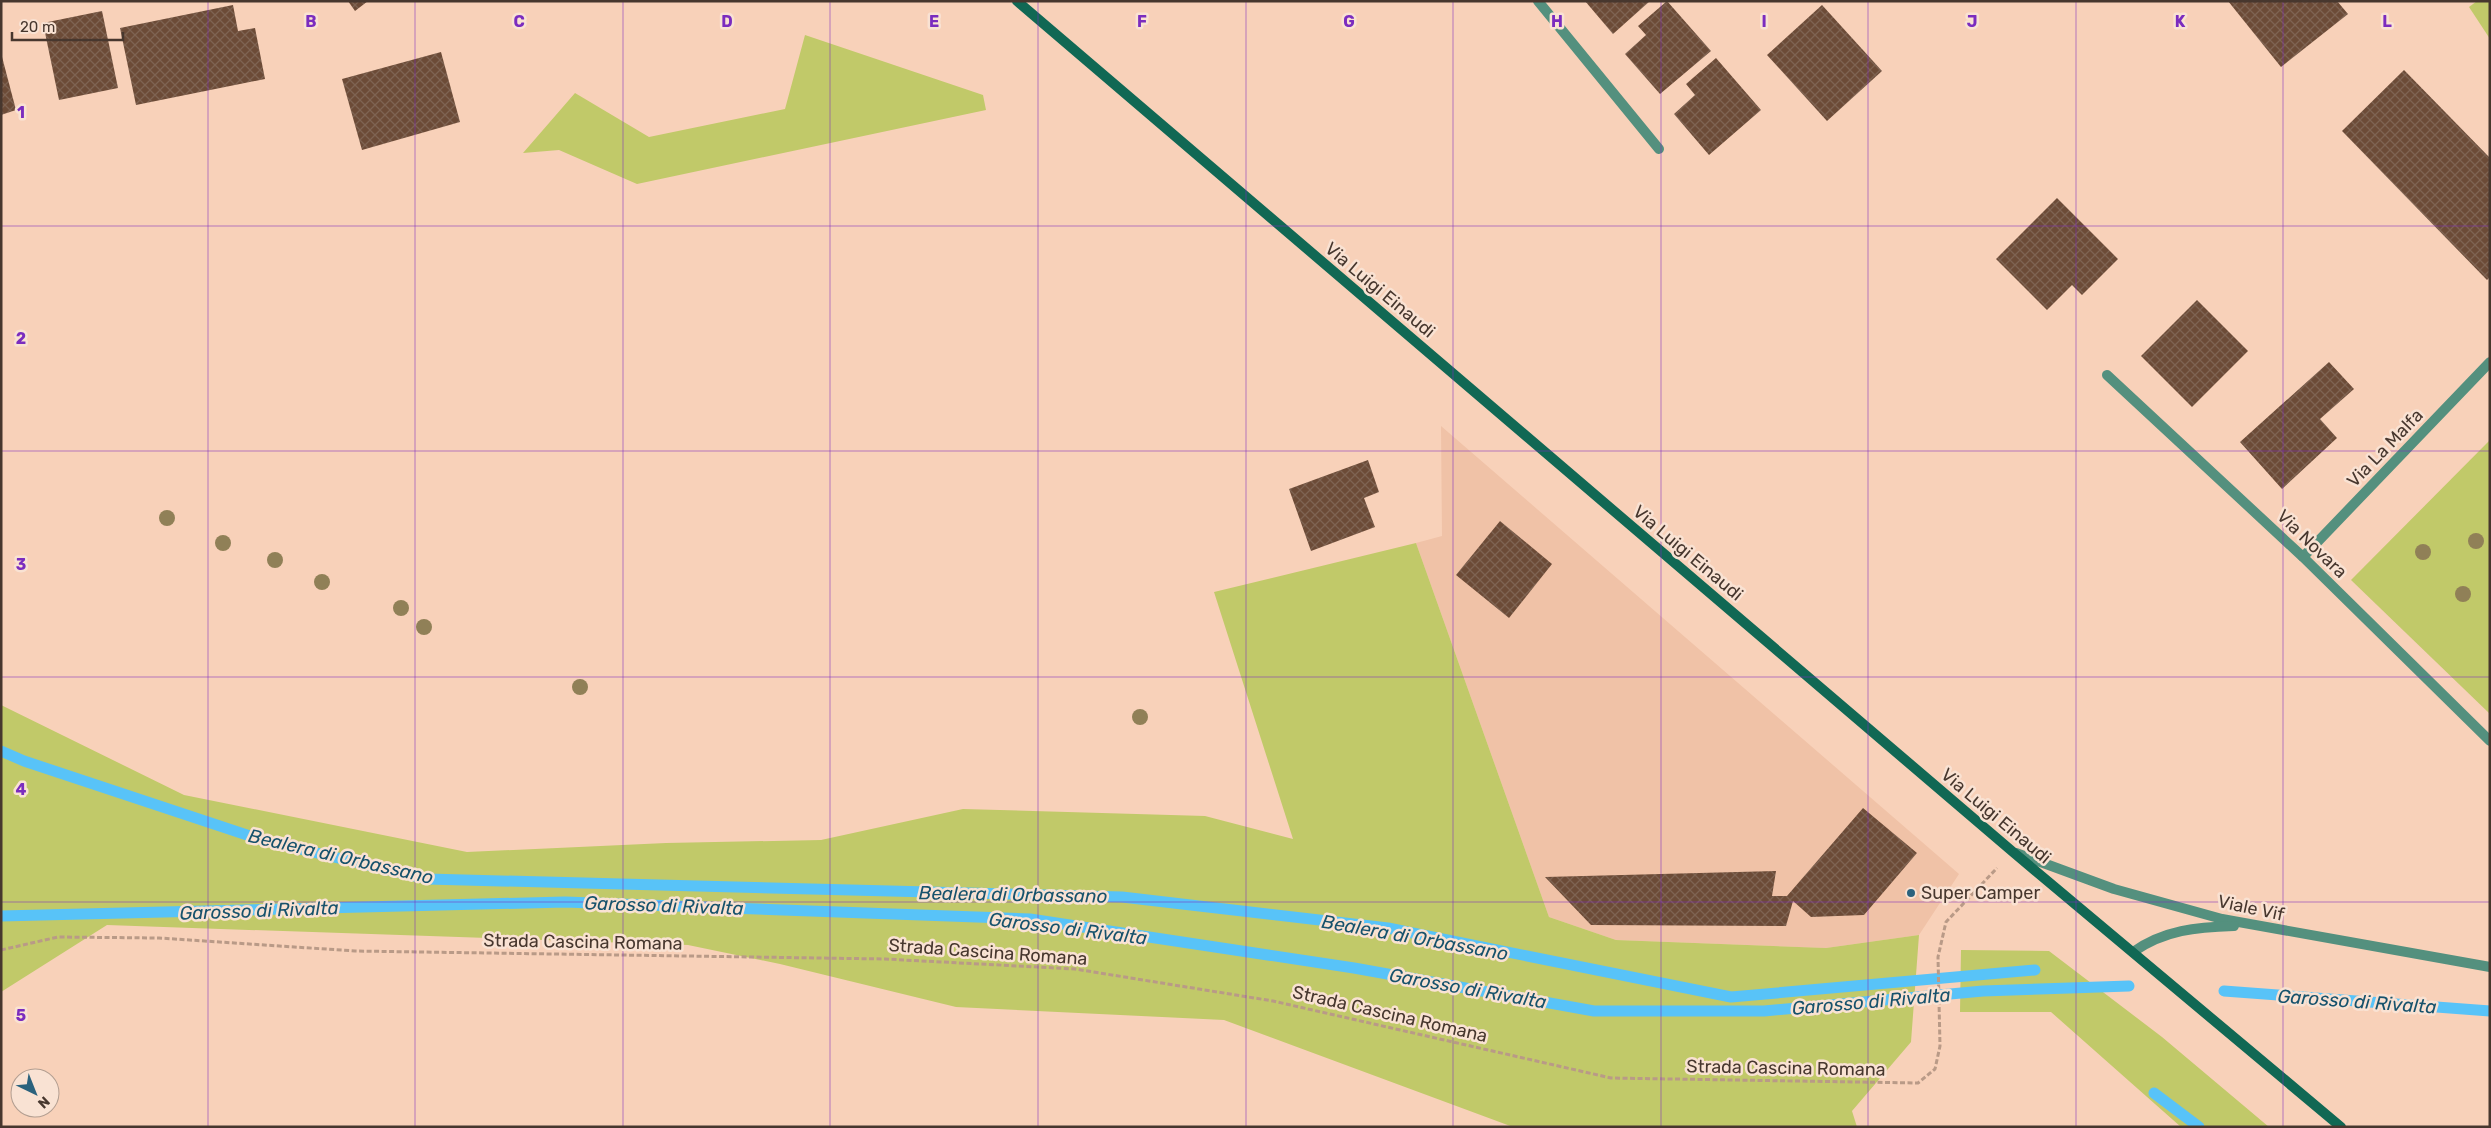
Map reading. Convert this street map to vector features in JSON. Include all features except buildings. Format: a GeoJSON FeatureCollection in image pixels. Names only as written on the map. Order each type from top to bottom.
{"type":"FeatureCollection","features":[{"type":"Feature","properties":{"kind":"main road","name":"Via Luigi Einaudi"},"geometry":{"type":"LineString","coordinates":[[1017,1],[2013,852],[2341,1127]]}},
{"type":"Feature","properties":{"kind":"street"},"geometry":{"type":"LineString","coordinates":[[1538,1],[1659,149]]}},
{"type":"Feature","properties":{"kind":"street","name":"Via La Malfa"},"geometry":{"type":"LineString","coordinates":[[2303,557],[2490,362]]}},
{"type":"Feature","properties":{"kind":"street","name":"Via Novara"},"geometry":{"type":"LineString","coordinates":[[2107,374],[2303,557],[2490,741]]}},
{"type":"Feature","properties":{"kind":"street","name":"Viale Vif"},"geometry":{"type":"LineString","coordinates":[[2013,852],[2114,889],[2250,925],[2490,967]]}},
{"type":"Feature","properties":{"kind":"street"},"geometry":{"type":"LineString","coordinates":[[2133,952],[2165,934],[2196,927],[2250,925]]}},
{"type":"Feature","properties":{"kind":"path","name":"Strada Cascina Romana"},"geometry":{"type":"LineString","coordinates":[[1,950],[58,937],[160,938],[354,951],[885,959],[1075,969],[1274,1001],[1611,1078],[1918,1084],[1935,1069],[1940,1046],[1938,957],[1946,922],[2013,852]]}},
{"type":"Feature","properties":{"kind":"shaded area"},"geometry":{"type":"Polygon","coordinates":[[[1441,426],[1959,874],[1919,935],[1826,948],[1616,940],[1549,917],[1416,543],[1442,536],[1441,426]]]}},
{"type":"Feature","properties":{"kind":"green space"},"geometry":{"type":"Polygon","coordinates":[[[2477,1],[2490,1],[2490,39],[2469,7],[2477,1]]]}},
{"type":"Feature","properties":{"kind":"green space"},"geometry":{"type":"Polygon","coordinates":[[[805,35],[983,95],[986,110],[637,184],[559,150],[523,153],[575,93],[649,137],[785,109],[805,35]]]}},
{"type":"Feature","properties":{"kind":"green space"},"geometry":{"type":"Polygon","coordinates":[[[2490,440],[2490,714],[2351,580],[2490,440]]]}},
{"type":"Feature","properties":{"kind":"green space"},"geometry":{"type":"Polygon","coordinates":[[[1416,543],[1549,917],[1616,940],[1826,948],[1919,935],[1911,1042],[1852,1111],[1857,1127],[1513,1127],[1224,1020],[956,1007],[780,964],[688,945],[107,925],[1,992],[1,705],[184,795],[467,852],[666,843],[821,840],[963,809],[1205,816],[1293,839],[1214,592],[1416,543]]]}},
{"type":"Feature","properties":{"kind":"green space"},"geometry":{"type":"Polygon","coordinates":[[[1961,950],[2049,951],[2162,1037],[2269,1127],[2181,1127],[2051,1012],[1960,1012],[1961,950]]]}},
{"type":"Feature","properties":{"kind":"waterway","name":"Bealera di Orbassano"},"geometry":{"type":"LineString","coordinates":[[1,751],[24,761],[262,840],[427,879],[1122,897],[1388,928],[1731,997],[2035,970]]}},
{"type":"Feature","properties":{"kind":"waterway","name":"Garosso di Rivalta"},"geometry":{"type":"LineString","coordinates":[[1,916],[565,902],[1030,919],[1354,968],[1594,1011],[1764,1011],[1983,991],[2129,986]]}},
{"type":"Feature","properties":{"kind":"waterway","name":"Garosso di Rivalta"},"geometry":{"type":"LineString","coordinates":[[2224,991],[2490,1011]]}},
{"type":"Feature","properties":{"kind":"waterway","name":"Bealera di Orbassano"},"geometry":{"type":"LineString","coordinates":[[2154,1093],[2199,1127]]}},
{"type":"Feature","properties":{"kind":"place","name":"Super Camper"},"geometry":{"type":"Point","coordinates":[1911,893]}}]}
